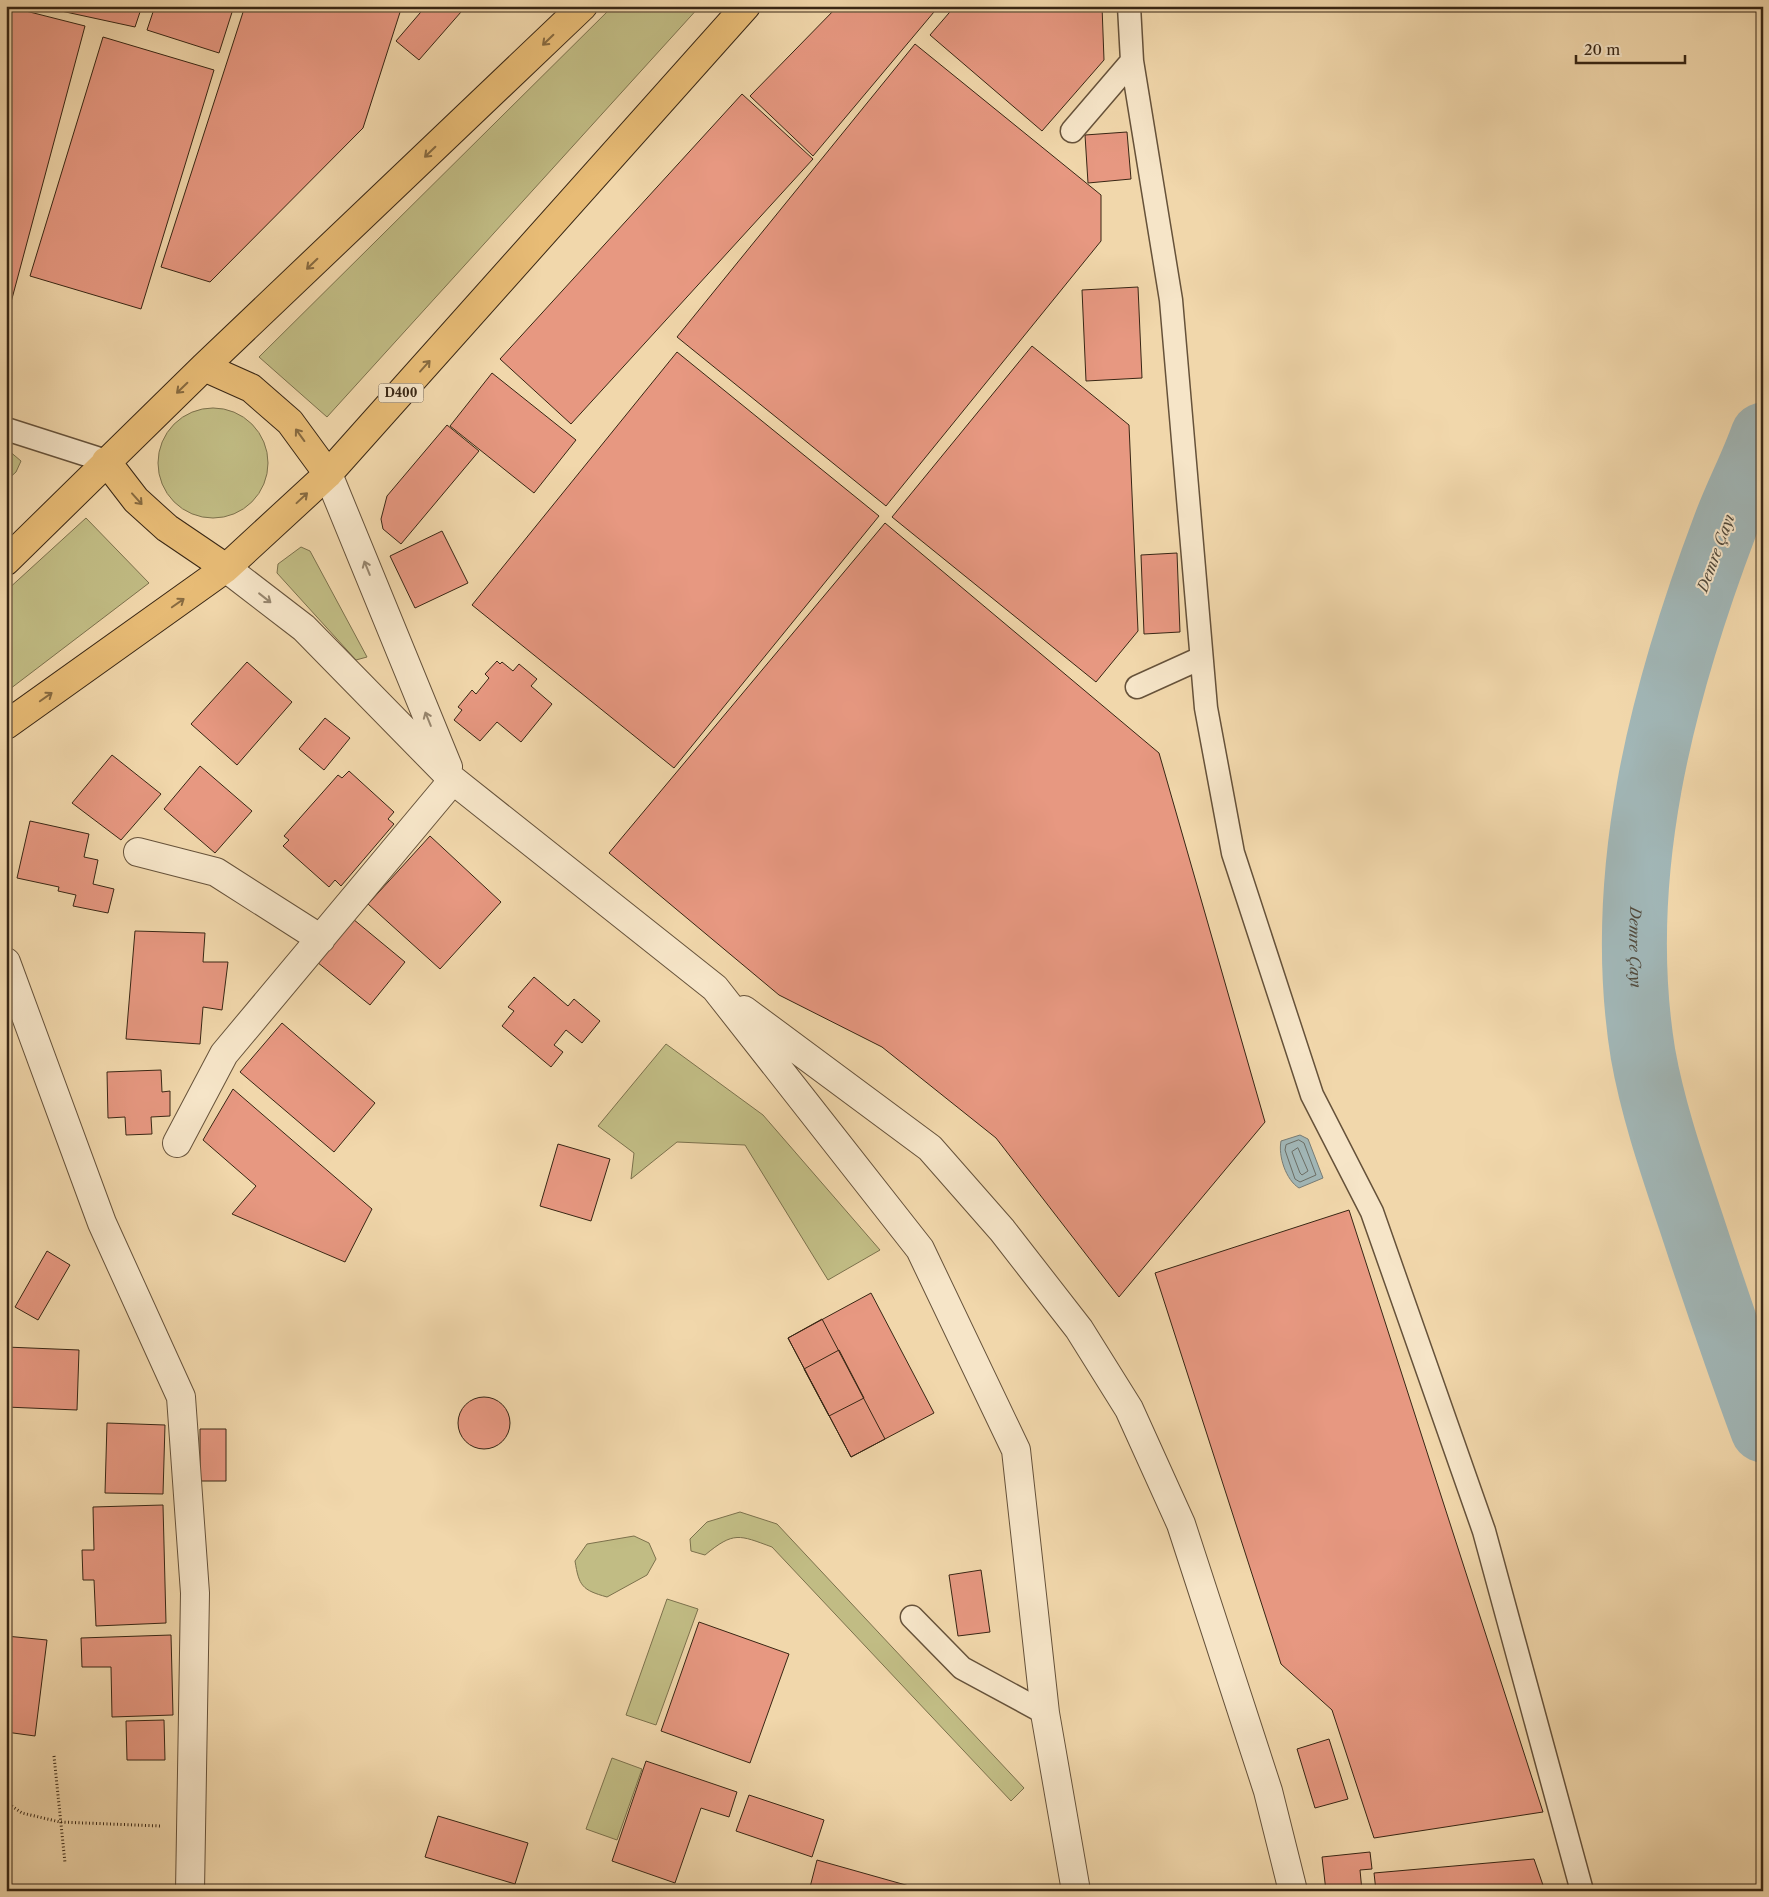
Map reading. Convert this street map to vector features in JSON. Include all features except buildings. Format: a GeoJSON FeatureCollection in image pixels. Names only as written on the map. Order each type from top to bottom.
{"type":"FeatureCollection","features":[{"type":"Feature","properties":{"kind":"highway"},"geometry":{"type":"LineString","coordinates":[[6,561],[204,366],[583,6]]}},
{"type":"Feature","properties":{"kind":"highway","name":"D400"},"geometry":{"type":"LineString","coordinates":[[6,725],[226,568],[328,474],[746,6]]}},
{"type":"Feature","properties":{"kind":"highway"},"geometry":{"type":"LineString","coordinates":[[204,366],[251,388],[290,422],[328,474]]}},
{"type":"Feature","properties":{"kind":"highway"},"geometry":{"type":"LineString","coordinates":[[106,461],[136,500],[167,528],[226,568]]}},
{"type":"Feature","properties":{"kind":"street"},"geometry":{"type":"LineString","coordinates":[[328,474],[453,780]]}},
{"type":"Feature","properties":{"kind":"street"},"geometry":{"type":"LineString","coordinates":[[226,568],[304,628],[453,780],[715,988],[930,1148],[1002,1230],[1079,1329],[1129,1409],[1181,1524],[1268,1791],[1293,1891]]}},
{"type":"Feature","properties":{"kind":"street"},"geometry":{"type":"LineString","coordinates":[[177,1143],[224,1054],[453,780]]}},
{"type":"Feature","properties":{"kind":"street"},"geometry":{"type":"LineString","coordinates":[[138,852],[216,872],[321,939]]}},
{"type":"Feature","properties":{"kind":"street"},"geometry":{"type":"LineString","coordinates":[[6,962],[102,1223],[180,1397],[194,1593],[190,1891]]}},
{"type":"Feature","properties":{"kind":"street"},"geometry":{"type":"LineString","coordinates":[[715,988],[920,1249],[1016,1450],[1045,1714],[1076,1891]]}},
{"type":"Feature","properties":{"kind":"lane"},"geometry":{"type":"LineString","coordinates":[[1129,6],[1132,61],[1171,300],[1206,708],[1232,853],[1312,1095],[1372,1212],[1484,1531],[1582,1891]]}},
{"type":"Feature","properties":{"kind":"lane"},"geometry":{"type":"LineString","coordinates":[[1072,131],[1132,61]]}},
{"type":"Feature","properties":{"kind":"lane"},"geometry":{"type":"LineString","coordinates":[[6,429],[106,461]]}},
{"type":"Feature","properties":{"kind":"lane"},"geometry":{"type":"LineString","coordinates":[[1136,687],[1201,658]]}},
{"type":"Feature","properties":{"kind":"lane"},"geometry":{"type":"LineString","coordinates":[[912,1617],[962,1668],[1045,1714]]}},
{"type":"Feature","properties":{"kind":"path"},"geometry":{"type":"LineString","coordinates":[[54,1756],[66,1863]]}},
{"type":"Feature","properties":{"kind":"path"},"geometry":{"type":"LineString","coordinates":[[6,1802],[22,1813],[60,1822],[190,1827]]}},
{"type":"Feature","properties":{"kind":"shaded area"},"geometry":{"type":"Polygon","coordinates":[[[613,6],[700,6],[327,417],[259,357],[613,6]]]}},
{"type":"Feature","properties":{"kind":"shaded area"},"geometry":{"type":"Polygon","coordinates":[[[213,408],[234,412],[252,424],[264,442],[268,463],[264,484],[252,502],[234,514],[213,518],[192,514],[174,502],[162,484],[158,463],[162,442],[174,424],[192,412],[213,408]]]}},
{"type":"Feature","properties":{"kind":"shaded area"},"geometry":{"type":"Polygon","coordinates":[[[8,450],[21,461],[16,472],[6,481],[8,450]]]}},
{"type":"Feature","properties":{"kind":"shaded area"},"geometry":{"type":"Polygon","coordinates":[[[86,518],[149,583],[6,692],[6,591],[86,518]]]}},
{"type":"Feature","properties":{"kind":"shaded area"},"geometry":{"type":"Polygon","coordinates":[[[301,547],[310,551],[367,657],[356,660],[277,573],[278,564],[301,547]]]}},
{"type":"Feature","properties":{"kind":"shaded area"},"geometry":{"type":"Polygon","coordinates":[[[666,1044],[763,1115],[880,1250],[828,1280],[745,1145],[677,1142],[631,1179],[634,1153],[598,1126],[666,1044]]]}},
{"type":"Feature","properties":{"kind":"shaded area"},"geometry":{"type":"Polygon","coordinates":[[[740,1512],[777,1524],[1024,1788],[1011,1801],[772,1547],[752,1540],[737,1538],[723,1542],[705,1555],[691,1551],[690,1539],[707,1522],[740,1512]]]}},
{"type":"Feature","properties":{"kind":"shaded area"},"geometry":{"type":"Polygon","coordinates":[[[634,1536],[649,1543],[656,1559],[647,1575],[607,1597],[592,1592],[583,1586],[578,1576],[575,1561],[587,1544],[634,1536]]]}},
{"type":"Feature","properties":{"kind":"shaded area"},"geometry":{"type":"Polygon","coordinates":[[[667,1599],[698,1609],[656,1725],[626,1715],[667,1599]]]}},
{"type":"Feature","properties":{"kind":"shaded area"},"geometry":{"type":"Polygon","coordinates":[[[612,1758],[642,1769],[617,1840],[586,1829],[612,1758]]]}},
{"type":"Feature","properties":{"kind":"water"},"geometry":{"type":"Polygon","coordinates":[[[1300,1135],[1308,1139],[1323,1178],[1299,1188],[1287,1174],[1280,1147],[1281,1141],[1300,1135]]]}},
{"type":"Feature","properties":{"kind":"waterway","name":"Demre Çayı"},"geometry":{"type":"LineString","coordinates":[[1763,435],[1729,515],[1702,589],[1664,719],[1650,786],[1640,852],[1635,919],[1636,987],[1643,1054],[1652,1096],[1670,1158],[1763,1430]]}}]}
